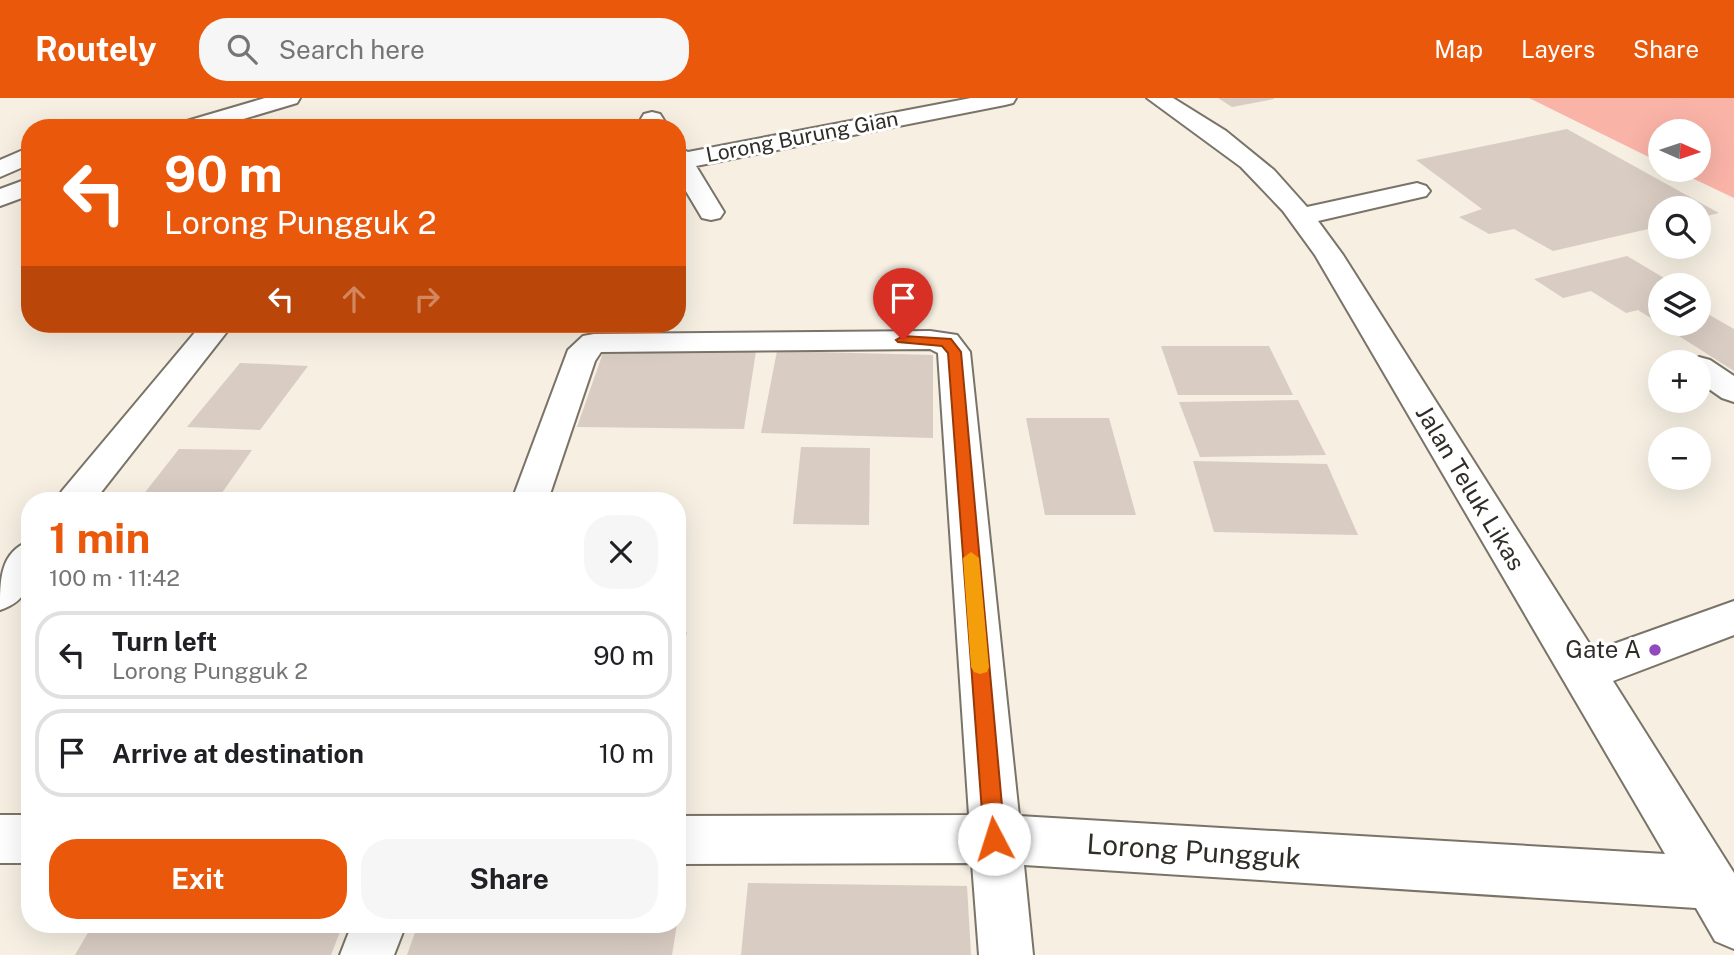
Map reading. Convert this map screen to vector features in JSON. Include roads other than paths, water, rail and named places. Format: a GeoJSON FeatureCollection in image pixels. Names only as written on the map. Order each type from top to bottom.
{"type":"FeatureCollection","features":[{"type":"Feature","properties":{"kind":"street"},"geometry":{"type":"LineString","coordinates":[[218,119],[289,98]]}},
{"type":"Feature","properties":{"kind":"street","name":"Lorong Burung Gian"},"geometry":{"type":"LineString","coordinates":[[686,157],[1005,98]]}},
{"type":"Feature","properties":{"kind":"street","name":"Jalan Teluk Likas"},"geometry":{"type":"LineString","coordinates":[[1157,98],[1219,137],[1261,172],[1302,216],[1336,265],[1722,902]]}},
{"type":"Feature","properties":{"kind":"street"},"geometry":{"type":"LineString","coordinates":[[0,170],[21,159]]}},
{"type":"Feature","properties":{"kind":"street"},"geometry":{"type":"LineString","coordinates":[[686,168],[711,212]]}},
{"type":"Feature","properties":{"kind":"street"},"geometry":{"type":"LineString","coordinates":[[0,198],[21,190]]}},
{"type":"Feature","properties":{"kind":"street"},"geometry":{"type":"LineString","coordinates":[[1302,216],[1417,191]]}},
{"type":"Feature","properties":{"kind":"street"},"geometry":{"type":"LineString","coordinates":[[82,492],[211,333]]}},
{"type":"Feature","properties":{"kind":"street"},"geometry":{"type":"LineString","coordinates":[[533,492],[579,361],[584,350],[594,343],[946,342],[954,352],[1006,955]]}},
{"type":"Feature","properties":{"kind":"street"},"geometry":{"type":"LineString","coordinates":[[1711,375],[1734,391]]}},
{"type":"Feature","properties":{"kind":"street"},"geometry":{"type":"LineString","coordinates":[[0,593],[21,567]]}},
{"type":"Feature","properties":{"kind":"street"},"geometry":{"type":"LineString","coordinates":[[1582,674],[1734,618]]}},
{"type":"Feature","properties":{"kind":"street"},"geometry":{"type":"LineString","coordinates":[[0,839],[21,839]]}},
{"type":"Feature","properties":{"kind":"street","name":"Lorong Pungguk"},"geometry":{"type":"LineString","coordinates":[[686,840],[994,839],[1722,902]]}},
{"type":"Feature","properties":{"kind":"street"},"geometry":{"type":"LineString","coordinates":[[367,955],[376,933]]}},
{"type":"Feature","properties":{"kind":"place","name":"Gate A"},"geometry":{"type":"Point","coordinates":[1655,650]}}]}
